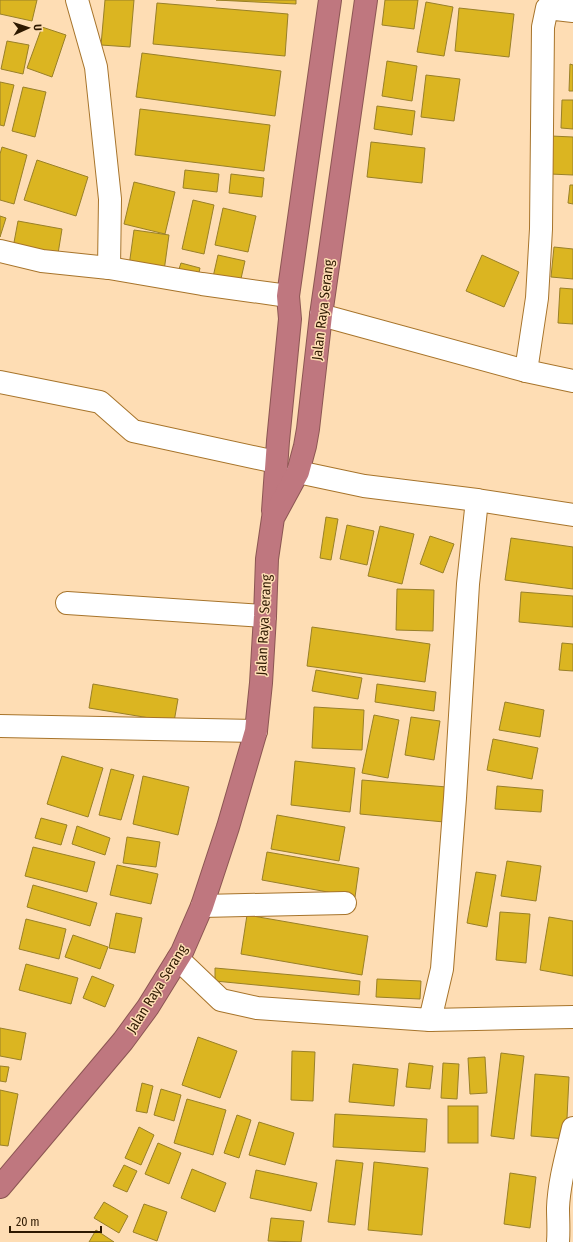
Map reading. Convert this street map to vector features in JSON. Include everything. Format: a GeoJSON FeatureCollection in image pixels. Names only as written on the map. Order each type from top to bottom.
{"type":"FeatureCollection","features":[{"type":"Feature","properties":{"kind":"highway"},"geometry":{"type":"LineString","coordinates":[[273,518],[277,452],[290,318],[288,296],[330,0]]}},
{"type":"Feature","properties":{"kind":"highway","name":"Jalan Raya Serang"},"geometry":{"type":"LineString","coordinates":[[0,1187],[123,1041],[148,1007],[182,952],[202,906],[228,827],[256,731],[261,683],[267,559],[273,518],[298,472],[308,429],[321,322],[366,0]]}},
{"type":"Feature","properties":{"kind":"street"},"geometry":{"type":"LineString","coordinates":[[77,0],[96,67],[110,199],[109,268]]}},
{"type":"Feature","properties":{"kind":"street"},"geometry":{"type":"LineString","coordinates":[[526,371],[537,298],[541,229],[543,27],[549,4],[573,11]]}},
{"type":"Feature","properties":{"kind":"street"},"geometry":{"type":"LineString","coordinates":[[0,251],[42,261],[109,268],[202,284],[288,296]]}},
{"type":"Feature","properties":{"kind":"street"},"geometry":{"type":"LineString","coordinates":[[321,322],[573,381]]}},
{"type":"Feature","properties":{"kind":"street"},"geometry":{"type":"LineString","coordinates":[[0,382],[100,402],[133,431],[277,452]]}},
{"type":"Feature","properties":{"kind":"street"},"geometry":{"type":"LineString","coordinates":[[298,472],[364,486],[477,500],[573,515]]}},
{"type":"Feature","properties":{"kind":"street"},"geometry":{"type":"LineString","coordinates":[[430,1020],[442,969],[455,798],[468,584],[477,500]]}},
{"type":"Feature","properties":{"kind":"street"},"geometry":{"type":"LineString","coordinates":[[67,603],[265,616]]}},
{"type":"Feature","properties":{"kind":"street"},"geometry":{"type":"LineString","coordinates":[[0,726],[256,731]]}},
{"type":"Feature","properties":{"kind":"street"},"geometry":{"type":"LineString","coordinates":[[202,906],[345,903]]}},
{"type":"Feature","properties":{"kind":"street"},"geometry":{"type":"LineString","coordinates":[[178,959],[220,1000],[257,1008],[430,1020],[573,1018]]}},
{"type":"Feature","properties":{"kind":"street"},"geometry":{"type":"LineString","coordinates":[[558,1242],[558,1208],[561,1183],[573,1128]]}},
{"type":"Feature","properties":{"kind":"building"},"geometry":{"type":"Polygon","coordinates":[[[0,0],[37,0],[32,21],[0,14],[0,0]]]}},
{"type":"Feature","properties":{"kind":"building"},"geometry":{"type":"Polygon","coordinates":[[[105,0],[134,0],[130,47],[101,45],[105,0]]]}},
{"type":"Feature","properties":{"kind":"building"},"geometry":{"type":"Polygon","coordinates":[[[216,0],[296,0],[296,4],[216,0]]]}},
{"type":"Feature","properties":{"kind":"building"},"geometry":{"type":"Polygon","coordinates":[[[385,0],[418,0],[414,29],[382,25],[385,0]]]}},
{"type":"Feature","properties":{"kind":"building"},"geometry":{"type":"Polygon","coordinates":[[[426,2],[453,7],[444,56],[417,52],[426,2]]]}},
{"type":"Feature","properties":{"kind":"building"},"geometry":{"type":"Polygon","coordinates":[[[157,3],[288,14],[285,56],[153,44],[157,3]]]}},
{"type":"Feature","properties":{"kind":"building"},"geometry":{"type":"Polygon","coordinates":[[[459,8],[514,14],[509,57],[455,51],[459,8]]]}},
{"type":"Feature","properties":{"kind":"building"},"geometry":{"type":"Polygon","coordinates":[[[42,27],[66,35],[52,77],[27,68],[42,27]]]}},
{"type":"Feature","properties":{"kind":"building"},"geometry":{"type":"Polygon","coordinates":[[[7,41],[29,45],[23,74],[1,69],[7,41]]]}},
{"type":"Feature","properties":{"kind":"building"},"geometry":{"type":"Polygon","coordinates":[[[142,53],[281,71],[275,116],[136,97],[142,53]]]}},
{"type":"Feature","properties":{"kind":"building"},"geometry":{"type":"Polygon","coordinates":[[[387,61],[417,66],[412,101],[382,96],[387,61]]]}},
{"type":"Feature","properties":{"kind":"building"},"geometry":{"type":"Polygon","coordinates":[[[570,64],[573,65],[573,91],[569,91],[570,64]]]}},
{"type":"Feature","properties":{"kind":"building"},"geometry":{"type":"Polygon","coordinates":[[[426,75],[460,79],[454,121],[421,117],[426,75]]]}},
{"type":"Feature","properties":{"kind":"building"},"geometry":{"type":"Polygon","coordinates":[[[0,82],[14,85],[4,126],[0,125],[0,82]]]}},
{"type":"Feature","properties":{"kind":"building"},"geometry":{"type":"Polygon","coordinates":[[[23,87],[46,92],[35,137],[12,131],[23,87]]]}},
{"type":"Feature","properties":{"kind":"building"},"geometry":{"type":"Polygon","coordinates":[[[562,100],[573,100],[573,129],[561,128],[562,100]]]}},
{"type":"Feature","properties":{"kind":"building"},"geometry":{"type":"Polygon","coordinates":[[[377,106],[415,111],[412,135],[374,129],[377,106]]]}},
{"type":"Feature","properties":{"kind":"building"},"geometry":{"type":"Polygon","coordinates":[[[140,109],[270,125],[264,171],[135,155],[140,109]]]}},
{"type":"Feature","properties":{"kind":"building"},"geometry":{"type":"Polygon","coordinates":[[[551,136],[573,137],[573,175],[550,174],[551,136]]]}},
{"type":"Feature","properties":{"kind":"building"},"geometry":{"type":"Polygon","coordinates":[[[371,142],[425,148],[422,183],[367,177],[371,142]]]}},
{"type":"Feature","properties":{"kind":"building"},"geometry":{"type":"Polygon","coordinates":[[[2,147],[27,155],[14,204],[0,200],[0,154],[2,147]]]}},
{"type":"Feature","properties":{"kind":"building"},"geometry":{"type":"Polygon","coordinates":[[[37,160],[88,177],[76,216],[24,200],[37,160]]]}},
{"type":"Feature","properties":{"kind":"building"},"geometry":{"type":"Polygon","coordinates":[[[185,170],[219,174],[217,192],[183,188],[185,170]]]}},
{"type":"Feature","properties":{"kind":"building"},"geometry":{"type":"Polygon","coordinates":[[[231,174],[264,178],[262,197],[229,193],[231,174]]]}},
{"type":"Feature","properties":{"kind":"building"},"geometry":{"type":"Polygon","coordinates":[[[134,182],[175,192],[165,234],[124,224],[134,182]]]}},
{"type":"Feature","properties":{"kind":"building"},"geometry":{"type":"Polygon","coordinates":[[[570,185],[573,185],[573,204],[568,203],[570,185]]]}},
{"type":"Feature","properties":{"kind":"building"},"geometry":{"type":"Polygon","coordinates":[[[193,200],[214,205],[204,254],[182,249],[193,200]]]}},
{"type":"Feature","properties":{"kind":"building"},"geometry":{"type":"Polygon","coordinates":[[[223,208],[256,216],[248,252],[215,245],[223,208]]]}},
{"type":"Feature","properties":{"kind":"building"},"geometry":{"type":"Polygon","coordinates":[[[0,216],[6,218],[0,237],[0,216]]]}},
{"type":"Feature","properties":{"kind":"building"},"geometry":{"type":"Polygon","coordinates":[[[18,221],[62,229],[57,260],[12,253],[18,221]]]}},
{"type":"Feature","properties":{"kind":"building"},"geometry":{"type":"Polygon","coordinates":[[[134,230],[169,235],[164,271],[129,266],[134,230]]]}},
{"type":"Feature","properties":{"kind":"building"},"geometry":{"type":"Polygon","coordinates":[[[554,247],[573,249],[573,279],[551,277],[554,247]]]}},
{"type":"Feature","properties":{"kind":"building"},"geometry":{"type":"Polygon","coordinates":[[[218,255],[245,261],[240,283],[213,277],[218,255]]]}},
{"type":"Feature","properties":{"kind":"building"},"geometry":{"type":"Polygon","coordinates":[[[482,255],[519,272],[504,307],[466,291],[482,255]]]}},
{"type":"Feature","properties":{"kind":"building"},"geometry":{"type":"Polygon","coordinates":[[[181,263],[200,268],[198,277],[178,272],[181,263]]]}},
{"type":"Feature","properties":{"kind":"building"},"geometry":{"type":"Polygon","coordinates":[[[560,288],[573,289],[573,324],[558,323],[560,288]]]}},
{"type":"Feature","properties":{"kind":"building"},"geometry":{"type":"Polygon","coordinates":[[[326,517],[338,519],[331,560],[320,558],[326,517]]]}},
{"type":"Feature","properties":{"kind":"building"},"geometry":{"type":"Polygon","coordinates":[[[347,525],[374,531],[367,565],[340,559],[347,525]]]}},
{"type":"Feature","properties":{"kind":"building"},"geometry":{"type":"Polygon","coordinates":[[[380,526],[414,534],[402,584],[368,576],[380,526]]]}},
{"type":"Feature","properties":{"kind":"building"},"geometry":{"type":"Polygon","coordinates":[[[430,536],[454,544],[443,573],[420,564],[430,536]]]}},
{"type":"Feature","properties":{"kind":"building"},"geometry":{"type":"Polygon","coordinates":[[[511,538],[573,547],[573,589],[505,580],[511,538]]]}},
{"type":"Feature","properties":{"kind":"building"},"geometry":{"type":"Polygon","coordinates":[[[397,589],[434,590],[433,631],[396,630],[397,589]]]}},
{"type":"Feature","properties":{"kind":"building"},"geometry":{"type":"Polygon","coordinates":[[[521,592],[573,596],[573,627],[519,622],[521,592]]]}},
{"type":"Feature","properties":{"kind":"building"},"geometry":{"type":"Polygon","coordinates":[[[312,627],[430,644],[425,682],[307,666],[312,627]]]}},
{"type":"Feature","properties":{"kind":"building"},"geometry":{"type":"Polygon","coordinates":[[[562,643],[573,644],[573,671],[559,670],[562,643]]]}},
{"type":"Feature","properties":{"kind":"building"},"geometry":{"type":"Polygon","coordinates":[[[316,670],[362,678],[358,699],[312,691],[316,670]]]}},
{"type":"Feature","properties":{"kind":"building"},"geometry":{"type":"Polygon","coordinates":[[[93,684],[178,699],[174,722],[89,708],[93,684]]]}},
{"type":"Feature","properties":{"kind":"building"},"geometry":{"type":"Polygon","coordinates":[[[377,684],[436,692],[434,711],[375,702],[377,684]]]}},
{"type":"Feature","properties":{"kind":"building"},"geometry":{"type":"Polygon","coordinates":[[[505,702],[544,710],[540,737],[499,730],[505,702]]]}},
{"type":"Feature","properties":{"kind":"building"},"geometry":{"type":"Polygon","coordinates":[[[314,707],[364,710],[362,750],[312,748],[314,707]]]}},
{"type":"Feature","properties":{"kind":"building"},"geometry":{"type":"Polygon","coordinates":[[[374,715],[399,720],[388,778],[362,773],[374,715]]]}},
{"type":"Feature","properties":{"kind":"building"},"geometry":{"type":"Polygon","coordinates":[[[411,717],[440,721],[434,760],[405,755],[411,717]]]}},
{"type":"Feature","properties":{"kind":"building"},"geometry":{"type":"Polygon","coordinates":[[[493,739],[538,748],[532,779],[487,770],[493,739]]]}},
{"type":"Feature","properties":{"kind":"building"},"geometry":{"type":"Polygon","coordinates":[[[62,756],[103,768],[88,817],[47,804],[62,756]]]}},
{"type":"Feature","properties":{"kind":"building"},"geometry":{"type":"Polygon","coordinates":[[[295,761],[355,768],[350,812],[291,805],[295,761]]]}},
{"type":"Feature","properties":{"kind":"building"},"geometry":{"type":"Polygon","coordinates":[[[111,769],[134,775],[121,820],[99,815],[111,769]]]}},
{"type":"Feature","properties":{"kind":"building"},"geometry":{"type":"Polygon","coordinates":[[[143,776],[189,787],[178,835],[133,824],[143,776]]]}},
{"type":"Feature","properties":{"kind":"building"},"geometry":{"type":"Polygon","coordinates":[[[362,780],[447,787],[444,822],[360,814],[362,780]]]}},
{"type":"Feature","properties":{"kind":"building"},"geometry":{"type":"Polygon","coordinates":[[[497,786],[543,790],[541,812],[495,809],[497,786]]]}},
{"type":"Feature","properties":{"kind":"building"},"geometry":{"type":"Polygon","coordinates":[[[277,815],[345,827],[339,861],[271,849],[277,815]]]}},
{"type":"Feature","properties":{"kind":"building"},"geometry":{"type":"Polygon","coordinates":[[[41,818],[67,825],[61,845],[35,838],[41,818]]]}},
{"type":"Feature","properties":{"kind":"building"},"geometry":{"type":"Polygon","coordinates":[[[77,826],[110,838],[105,855],[72,844],[77,826]]]}},
{"type":"Feature","properties":{"kind":"building"},"geometry":{"type":"Polygon","coordinates":[[[127,837],[160,842],[156,867],[123,863],[127,837]]]}},
{"type":"Feature","properties":{"kind":"building"},"geometry":{"type":"Polygon","coordinates":[[[33,847],[95,862],[87,892],[25,876],[33,847]]]}},
{"type":"Feature","properties":{"kind":"building"},"geometry":{"type":"Polygon","coordinates":[[[267,852],[359,868],[355,897],[262,880],[267,852]]]}},
{"type":"Feature","properties":{"kind":"building"},"geometry":{"type":"Polygon","coordinates":[[[507,861],[541,866],[536,901],[501,896],[507,861]]]}},
{"type":"Feature","properties":{"kind":"building"},"geometry":{"type":"Polygon","coordinates":[[[117,865],[158,874],[151,904],[110,895],[117,865]]]}},
{"type":"Feature","properties":{"kind":"building"},"geometry":{"type":"Polygon","coordinates":[[[476,872],[496,875],[487,927],[467,923],[476,872]]]}},
{"type":"Feature","properties":{"kind":"building"},"geometry":{"type":"Polygon","coordinates":[[[33,885],[97,903],[90,926],[27,907],[33,885]]]}},
{"type":"Feature","properties":{"kind":"building"},"geometry":{"type":"Polygon","coordinates":[[[500,912],[530,914],[526,963],[496,960],[500,912]]]}},
{"type":"Feature","properties":{"kind":"building"},"geometry":{"type":"Polygon","coordinates":[[[116,913],[142,918],[135,953],[109,948],[116,913]]]}},
{"type":"Feature","properties":{"kind":"building"},"geometry":{"type":"Polygon","coordinates":[[[247,915],[368,936],[362,975],[241,954],[247,915]]]}},
{"type":"Feature","properties":{"kind":"building"},"geometry":{"type":"Polygon","coordinates":[[[549,917],[573,921],[573,976],[540,970],[549,917]]]}},
{"type":"Feature","properties":{"kind":"building"},"geometry":{"type":"Polygon","coordinates":[[[26,919],[66,929],[59,959],[19,949],[26,919]]]}},
{"type":"Feature","properties":{"kind":"building"},"geometry":{"type":"Polygon","coordinates":[[[73,935],[108,947],[100,969],[65,957],[73,935]]]}},
{"type":"Feature","properties":{"kind":"building"},"geometry":{"type":"Polygon","coordinates":[[[26,964],[78,978],[71,1004],[19,990],[26,964]]]}},
{"type":"Feature","properties":{"kind":"building"},"geometry":{"type":"Polygon","coordinates":[[[215,968],[360,981],[359,995],[215,981],[215,968]]]}},
{"type":"Feature","properties":{"kind":"building"},"geometry":{"type":"Polygon","coordinates":[[[92,976],[114,985],[105,1007],[83,998],[92,976]]]}},
{"type":"Feature","properties":{"kind":"building"},"geometry":{"type":"Polygon","coordinates":[[[377,979],[421,981],[420,999],[376,997],[377,979]]]}},
{"type":"Feature","properties":{"kind":"building"},"geometry":{"type":"Polygon","coordinates":[[[0,1028],[26,1033],[21,1060],[0,1056],[0,1028]]]}},
{"type":"Feature","properties":{"kind":"building"},"geometry":{"type":"Polygon","coordinates":[[[198,1037],[237,1051],[220,1098],[182,1085],[198,1037]]]}},
{"type":"Feature","properties":{"kind":"building"},"geometry":{"type":"Polygon","coordinates":[[[292,1051],[315,1052],[313,1101],[291,1100],[292,1051]]]}},
{"type":"Feature","properties":{"kind":"building"},"geometry":{"type":"Polygon","coordinates":[[[501,1053],[524,1056],[514,1139],[491,1136],[501,1053]]]}},
{"type":"Feature","properties":{"kind":"building"},"geometry":{"type":"Polygon","coordinates":[[[485,1057],[487,1093],[470,1094],[468,1058],[485,1057]]]}},
{"type":"Feature","properties":{"kind":"building"},"geometry":{"type":"Polygon","coordinates":[[[409,1063],[433,1066],[430,1089],[406,1087],[409,1063]]]}},
{"type":"Feature","properties":{"kind":"building"},"geometry":{"type":"Polygon","coordinates":[[[443,1063],[459,1064],[457,1099],[441,1098],[443,1063]]]}},
{"type":"Feature","properties":{"kind":"building"},"geometry":{"type":"Polygon","coordinates":[[[353,1064],[398,1069],[394,1106],[349,1102],[353,1064]]]}},
{"type":"Feature","properties":{"kind":"building"},"geometry":{"type":"Polygon","coordinates":[[[0,1066],[9,1067],[6,1082],[0,1081],[0,1066]]]}},
{"type":"Feature","properties":{"kind":"building"},"geometry":{"type":"Polygon","coordinates":[[[535,1074],[569,1077],[566,1139],[531,1136],[535,1074]]]}},
{"type":"Feature","properties":{"kind":"building"},"geometry":{"type":"Polygon","coordinates":[[[142,1083],[153,1086],[147,1113],[136,1111],[142,1083]]]}},
{"type":"Feature","properties":{"kind":"building"},"geometry":{"type":"Polygon","coordinates":[[[161,1089],[181,1095],[174,1121],[154,1115],[161,1089]]]}},
{"type":"Feature","properties":{"kind":"building"},"geometry":{"type":"Polygon","coordinates":[[[0,1090],[18,1094],[8,1146],[0,1145],[0,1090]]]}},
{"type":"Feature","properties":{"kind":"building"},"geometry":{"type":"Polygon","coordinates":[[[187,1099],[226,1110],[213,1155],[174,1143],[187,1099]]]}},
{"type":"Feature","properties":{"kind":"building"},"geometry":{"type":"Polygon","coordinates":[[[448,1106],[478,1106],[478,1143],[448,1143],[448,1106]]]}},
{"type":"Feature","properties":{"kind":"building"},"geometry":{"type":"Polygon","coordinates":[[[335,1114],[427,1119],[425,1152],[333,1147],[335,1114]]]}},
{"type":"Feature","properties":{"kind":"building"},"geometry":{"type":"Polygon","coordinates":[[[237,1115],[251,1120],[239,1158],[224,1153],[237,1115]]]}},
{"type":"Feature","properties":{"kind":"building"},"geometry":{"type":"Polygon","coordinates":[[[259,1122],[294,1133],[285,1165],[249,1155],[259,1122]]]}},
{"type":"Feature","properties":{"kind":"building"},"geometry":{"type":"Polygon","coordinates":[[[139,1127],[154,1135],[141,1165],[125,1158],[139,1127]]]}},
{"type":"Feature","properties":{"kind":"building"},"geometry":{"type":"Polygon","coordinates":[[[158,1143],[181,1153],[169,1184],[145,1174],[158,1143]]]}},
{"type":"Feature","properties":{"kind":"building"},"geometry":{"type":"Polygon","coordinates":[[[336,1160],[363,1163],[355,1225],[328,1222],[336,1160]]]}},
{"type":"Feature","properties":{"kind":"building"},"geometry":{"type":"Polygon","coordinates":[[[374,1162],[428,1168],[422,1235],[368,1230],[374,1162]]]}},
{"type":"Feature","properties":{"kind":"building"},"geometry":{"type":"Polygon","coordinates":[[[124,1165],[137,1171],[127,1192],[113,1186],[124,1165]]]}},
{"type":"Feature","properties":{"kind":"building"},"geometry":{"type":"Polygon","coordinates":[[[192,1169],[226,1183],[215,1212],[181,1198],[192,1169]]]}},
{"type":"Feature","properties":{"kind":"building"},"geometry":{"type":"Polygon","coordinates":[[[256,1170],[317,1183],[311,1211],[250,1198],[256,1170]]]}},
{"type":"Feature","properties":{"kind":"building"},"geometry":{"type":"Polygon","coordinates":[[[510,1173],[536,1177],[530,1228],[504,1224],[510,1173]]]}},
{"type":"Feature","properties":{"kind":"building"},"geometry":{"type":"Polygon","coordinates":[[[104,1202],[128,1216],[119,1233],[94,1218],[104,1202]]]}},
{"type":"Feature","properties":{"kind":"building"},"geometry":{"type":"Polygon","coordinates":[[[144,1204],[167,1212],[157,1241],[133,1232],[144,1204]]]}},
{"type":"Feature","properties":{"kind":"building"},"geometry":{"type":"Polygon","coordinates":[[[271,1218],[304,1221],[301,1242],[268,1241],[271,1218]]]}},
{"type":"Feature","properties":{"kind":"building"},"geometry":{"type":"Polygon","coordinates":[[[96,1230],[114,1242],[89,1242],[96,1230]]]}}]}
